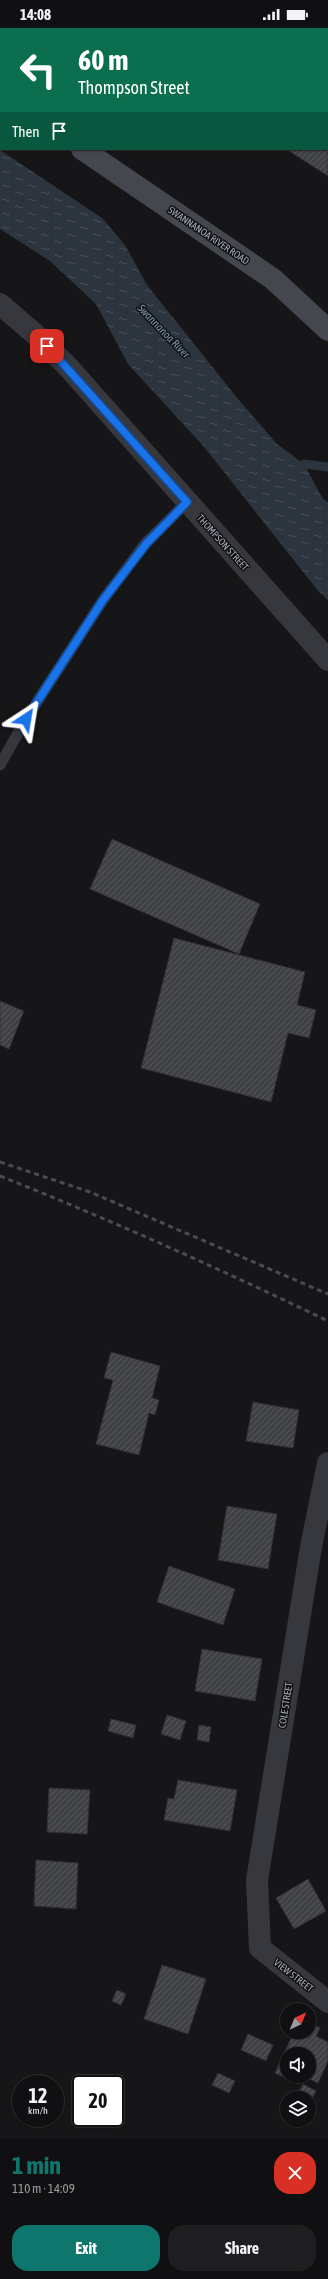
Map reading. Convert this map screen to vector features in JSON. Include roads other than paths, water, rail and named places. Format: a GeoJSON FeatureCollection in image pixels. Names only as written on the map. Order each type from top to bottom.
{"type":"FeatureCollection","features":[{"type":"Feature","properties":{"kind":"main road","name":"SWANNANOA RIVER ROAD"},"geometry":{"type":"LineString","coordinates":[[83,150],[273,279],[328,330]]}},
{"type":"Feature","properties":{"kind":"street","name":"THOMPSON STREET"},"geometry":{"type":"LineString","coordinates":[[0,304],[36,335],[68,368],[328,660]]}},
{"type":"Feature","properties":{"kind":"street","name":"COLE STREET"},"geometry":{"type":"LineString","coordinates":[[260,1948],[257,1880],[311,1547],[328,1463]]}},
{"type":"Feature","properties":{"kind":"street","name":"VIEW STREET"},"geometry":{"type":"LineString","coordinates":[[260,1948],[328,2002]]}},
{"type":"Feature","properties":{"kind":"lane"},"geometry":{"type":"LineString","coordinates":[[0,765],[26,719],[103,600],[146,544],[187,502]]}},
{"type":"Feature","properties":{"kind":"water","name":"Swannanoa River"},"geometry":{"type":"Polygon","coordinates":[[[0,150],[102,218],[125,245],[147,285],[238,399],[277,444],[304,464],[323,499],[328,502],[328,600],[319,592],[205,448],[128,364],[96,304],[50,261],[0,229],[0,150]]]}},
{"type":"Feature","properties":{"kind":"waterway"},"geometry":{"type":"LineString","coordinates":[[294,472],[304,464],[328,467]]}},
{"type":"Feature","properties":{"kind":"railway"},"geometry":{"type":"LineString","coordinates":[[0,1162],[90,1192],[328,1294]]}},
{"type":"Feature","properties":{"kind":"railway"},"geometry":{"type":"LineString","coordinates":[[0,1176],[165,1246],[328,1321]]}}]}
